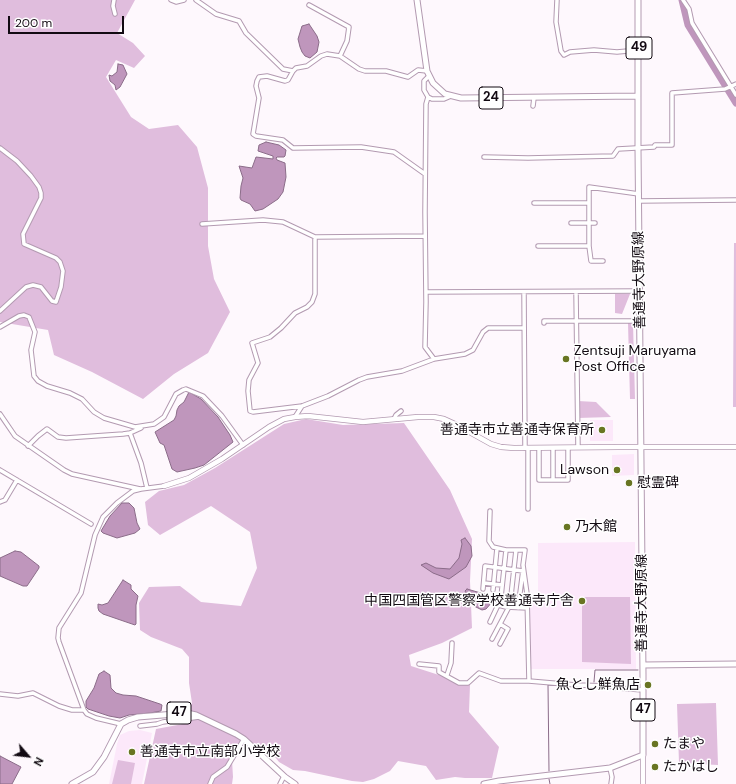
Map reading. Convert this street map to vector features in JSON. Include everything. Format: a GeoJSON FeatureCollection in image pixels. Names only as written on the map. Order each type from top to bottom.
{"type":"FeatureCollection","features":[{"type":"Feature","properties":{"kind":"main road","name":"24"},"geometry":{"type":"LineString","coordinates":[[417,0],[427,70],[436,87],[445,94],[461,98],[638,96]]}},
{"type":"Feature","properties":{"kind":"main road","name":"49"},"geometry":{"type":"LineString","coordinates":[[638,0],[638,96]]}},
{"type":"Feature","properties":{"kind":"main road","name":"善通寺大野原線"},"geometry":{"type":"LineString","coordinates":[[638,96],[643,665],[736,664]]}},
{"type":"Feature","properties":{"kind":"main road","name":"47"},"geometry":{"type":"LineString","coordinates":[[643,665],[643,755]]}},
{"type":"Feature","properties":{"kind":"main road","name":"47"},"geometry":{"type":"LineString","coordinates":[[121,724],[138,717],[180,713],[187,713],[200,717],[244,739],[284,776],[295,784]]}},
{"type":"Feature","properties":{"kind":"main road"},"geometry":{"type":"LineString","coordinates":[[72,784],[93,772],[104,757],[121,724]]}},
{"type":"Feature","properties":{"kind":"main road"},"geometry":{"type":"LineString","coordinates":[[484,784],[610,768],[643,755]]}},
{"type":"Feature","properties":{"kind":"street"},"geometry":{"type":"LineString","coordinates":[[114,0],[113,6],[115,14]]}},
{"type":"Feature","properties":{"kind":"street"},"geometry":{"type":"LineString","coordinates":[[171,0],[176,2],[184,0]]}},
{"type":"Feature","properties":{"kind":"street"},"geometry":{"type":"LineString","coordinates":[[196,0],[216,14],[239,21],[246,33],[279,66],[283,69],[293,71]]}},
{"type":"Feature","properties":{"kind":"street"},"geometry":{"type":"LineString","coordinates":[[557,0],[556,22],[561,52],[564,55],[570,52],[594,50],[617,52],[639,50]]}},
{"type":"Feature","properties":{"kind":"street"},"geometry":{"type":"LineString","coordinates":[[682,0],[689,9],[692,24],[728,87],[736,95]]}},
{"type":"Feature","properties":{"kind":"street"},"geometry":{"type":"LineString","coordinates":[[309,5],[349,26],[347,41],[340,56]]}},
{"type":"Feature","properties":{"kind":"street"},"geometry":{"type":"LineString","coordinates":[[425,174],[394,152],[361,147],[293,148],[283,140],[256,136],[253,134],[259,98],[256,86],[259,77],[267,76],[285,81],[288,80],[296,68],[307,66],[321,56],[327,54],[340,56],[359,69],[365,71],[382,70],[408,77],[418,70],[427,70]]}},
{"type":"Feature","properties":{"kind":"street"},"geometry":{"type":"LineString","coordinates":[[429,76],[424,81],[424,90],[428,97],[432,99],[444,99],[451,96]]}},
{"type":"Feature","properties":{"kind":"street"},"geometry":{"type":"LineString","coordinates":[[484,157],[528,158],[613,156],[618,150],[654,147],[655,145],[672,145],[672,93],[728,87],[736,84]]}},
{"type":"Feature","properties":{"kind":"street"},"geometry":{"type":"LineString","coordinates":[[428,97],[426,104],[425,174],[425,347],[434,359]]}},
{"type":"Feature","properties":{"kind":"street"},"geometry":{"type":"LineString","coordinates":[[533,106],[534,98]]}},
{"type":"Feature","properties":{"kind":"street"},"geometry":{"type":"LineString","coordinates":[[0,148],[17,161],[31,176],[39,187],[41,193],[23,234],[24,244],[56,258],[60,262],[62,271],[56,302],[52,301],[41,287],[33,285],[26,287],[0,311]]}},
{"type":"Feature","properties":{"kind":"street"},"geometry":{"type":"LineString","coordinates":[[603,261],[591,261],[588,223],[589,187],[639,194]]}},
{"type":"Feature","properties":{"kind":"street"},"geometry":{"type":"LineString","coordinates":[[639,201],[736,200]]}},
{"type":"Feature","properties":{"kind":"street"},"geometry":{"type":"LineString","coordinates":[[534,203],[588,204]]}},
{"type":"Feature","properties":{"kind":"street"},"geometry":{"type":"LineString","coordinates":[[202,224],[255,220],[274,221],[288,224],[315,237],[425,236]]}},
{"type":"Feature","properties":{"kind":"street"},"geometry":{"type":"LineString","coordinates":[[571,223],[595,223]]}},
{"type":"Feature","properties":{"kind":"street"},"geometry":{"type":"LineString","coordinates":[[315,237],[315,294],[313,298],[307,306],[295,313],[281,328],[270,336],[252,343],[258,363],[249,380],[248,392],[250,411],[253,412],[302,406],[328,396],[358,380],[367,377],[402,372],[434,359],[465,354],[473,350],[483,332],[488,328],[524,328]]}},
{"type":"Feature","properties":{"kind":"street"},"geometry":{"type":"LineString","coordinates":[[538,246],[589,246]]}},
{"type":"Feature","properties":{"kind":"street"},"geometry":{"type":"LineString","coordinates":[[426,292],[639,291]]}},
{"type":"Feature","properties":{"kind":"street"},"geometry":{"type":"LineString","coordinates":[[524,292],[528,509]]}},
{"type":"Feature","properties":{"kind":"street"},"geometry":{"type":"LineString","coordinates":[[576,292],[578,447]]}},
{"type":"Feature","properties":{"kind":"street"},"geometry":{"type":"LineString","coordinates":[[0,327],[19,316],[29,317],[35,332],[31,350],[34,376],[38,381],[47,386],[70,393],[82,399],[94,412],[104,418],[129,425],[143,426],[154,424],[164,417],[176,394],[186,389],[203,396],[222,416],[243,445]]}},
{"type":"Feature","properties":{"kind":"street"},"geometry":{"type":"LineString","coordinates":[[544,323],[544,321],[640,321]]}},
{"type":"Feature","properties":{"kind":"street"},"geometry":{"type":"LineString","coordinates":[[295,417],[302,406]]}},
{"type":"Feature","properties":{"kind":"street"},"geometry":{"type":"LineString","coordinates":[[394,419],[401,411]]}},
{"type":"Feature","properties":{"kind":"street"},"geometry":{"type":"LineString","coordinates":[[0,414],[15,436],[64,470],[72,474],[141,489]]}},
{"type":"Feature","properties":{"kind":"street"},"geometry":{"type":"LineString","coordinates":[[121,724],[96,718],[87,714],[84,710],[58,638],[59,628],[81,594],[95,535],[103,517],[108,510],[126,496],[141,489],[164,486],[189,478],[284,419],[316,416],[363,422],[434,417],[444,419],[455,424],[491,444],[500,447],[736,447]]}},
{"type":"Feature","properties":{"kind":"street"},"geometry":{"type":"LineString","coordinates":[[28,446],[38,436],[47,430],[58,437],[66,438],[130,433],[143,426]]}},
{"type":"Feature","properties":{"kind":"street"},"geometry":{"type":"LineString","coordinates":[[130,433],[141,464],[147,488]]}},
{"type":"Feature","properties":{"kind":"street"},"geometry":{"type":"LineString","coordinates":[[539,448],[539,480],[568,480],[568,448]]}},
{"type":"Feature","properties":{"kind":"street"},"geometry":{"type":"LineString","coordinates":[[553,448],[553,480]]}},
{"type":"Feature","properties":{"kind":"street"},"geometry":{"type":"LineString","coordinates":[[0,470],[91,524]]}},
{"type":"Feature","properties":{"kind":"street"},"geometry":{"type":"LineString","coordinates":[[0,502],[4,500],[17,480]]}},
{"type":"Feature","properties":{"kind":"street"},"geometry":{"type":"LineString","coordinates":[[490,511],[489,541],[493,547],[506,550],[525,550],[518,608]]}},
{"type":"Feature","properties":{"kind":"street"},"geometry":{"type":"LineString","coordinates":[[493,590],[497,548]]}},
{"type":"Feature","properties":{"kind":"street"},"geometry":{"type":"LineString","coordinates":[[490,622],[498,605],[506,550]]}},
{"type":"Feature","properties":{"kind":"street"},"geometry":{"type":"LineString","coordinates":[[492,638],[508,608],[516,550]]}},
{"type":"Feature","properties":{"kind":"street"},"geometry":{"type":"LineString","coordinates":[[483,589],[485,566],[513,570],[523,569]]}},
{"type":"Feature","properties":{"kind":"street"},"geometry":{"type":"LineString","coordinates":[[523,569],[527,594],[529,681]]}},
{"type":"Feature","properties":{"kind":"street"},"geometry":{"type":"LineString","coordinates":[[484,583],[502,585]]}},
{"type":"Feature","properties":{"kind":"street"},"geometry":{"type":"LineString","coordinates":[[498,605],[508,608],[527,608]]}},
{"type":"Feature","properties":{"kind":"street"},"geometry":{"type":"LineString","coordinates":[[500,624],[508,628],[500,644]]}},
{"type":"Feature","properties":{"kind":"street"},"geometry":{"type":"LineString","coordinates":[[447,675],[452,643]]}},
{"type":"Feature","properties":{"kind":"street"},"geometry":{"type":"LineString","coordinates":[[419,664],[439,666],[439,672],[447,675],[459,683],[468,683],[480,673],[501,681],[529,681],[609,686],[643,690]]}},
{"type":"Feature","properties":{"kind":"street"},"geometry":{"type":"LineString","coordinates":[[0,694],[18,696],[33,693],[59,706],[72,710],[84,710]]}},
{"type":"Feature","properties":{"kind":"street"},"geometry":{"type":"LineString","coordinates":[[140,726],[200,717]]}},
{"type":"Feature","properties":{"kind":"street"},"geometry":{"type":"LineString","coordinates":[[210,784],[213,777],[227,767],[244,739]]}},
{"type":"Feature","properties":{"kind":"street"},"geometry":{"type":"LineString","coordinates":[[643,755],[643,784]]}},
{"type":"Feature","properties":{"kind":"street"},"geometry":{"type":"LineString","coordinates":[[610,768],[612,777],[611,784]]}},
{"type":"Feature","properties":{"kind":"street"},"geometry":{"type":"LineString","coordinates":[[280,784],[284,776]]}},
{"type":"Feature","properties":{"kind":"shaded area"},"geometry":{"type":"Polygon","coordinates":[[[0,0],[135,0],[117,33],[133,43],[145,56],[134,68],[116,60],[106,77],[131,117],[149,129],[178,125],[197,147],[208,188],[208,246],[214,279],[230,312],[208,353],[174,374],[143,399],[92,372],[54,355],[48,330],[0,322],[0,0]]]}},
{"type":"Feature","properties":{"kind":"shaded area"},"geometry":{"type":"Polygon","coordinates":[[[309,24],[319,42],[317,52],[310,58],[305,56],[302,52],[298,39],[302,26],[309,24]]]}},
{"type":"Feature","properties":{"kind":"shaded area"},"geometry":{"type":"Polygon","coordinates":[[[118,64],[123,65],[127,74],[120,87],[116,90],[115,85],[110,81],[109,75],[112,76],[117,72],[118,64]]]}},
{"type":"Feature","properties":{"kind":"shaded area"},"geometry":{"type":"Polygon","coordinates":[[[266,142],[279,145],[286,150],[284,157],[276,158],[277,160],[285,163],[286,177],[283,192],[278,199],[263,209],[255,211],[250,204],[241,200],[240,198],[243,178],[239,166],[252,168],[256,157],[273,159],[273,156],[258,151],[259,145],[266,142]]]}},
{"type":"Feature","properties":{"kind":"shaded area"},"geometry":{"type":"Polygon","coordinates":[[[734,243],[736,243],[736,407],[733,407],[734,243]]]}},
{"type":"Feature","properties":{"kind":"shaded area"},"geometry":{"type":"Polygon","coordinates":[[[615,294],[630,294],[622,314],[615,313],[615,294]]]}},
{"type":"Feature","properties":{"kind":"shaded area"},"geometry":{"type":"Polygon","coordinates":[[[628,323],[633,323],[635,399],[630,399],[628,323]]]}},
{"type":"Feature","properties":{"kind":"shaded area"},"geometry":{"type":"Polygon","coordinates":[[[189,392],[201,399],[218,417],[233,442],[204,465],[177,472],[172,469],[164,445],[160,443],[155,432],[174,420],[179,406],[184,402],[189,392]]]}},
{"type":"Feature","properties":{"kind":"shaded area"},"geometry":{"type":"Polygon","coordinates":[[[578,401],[596,402],[611,417],[578,418],[578,401]]]}},
{"type":"Feature","properties":{"kind":"shaded area"},"geometry":{"type":"Polygon","coordinates":[[[306,419],[343,425],[404,423],[450,490],[472,539],[470,581],[472,628],[442,643],[409,655],[411,666],[470,685],[469,712],[499,747],[492,778],[455,777],[436,780],[426,766],[398,761],[390,771],[374,779],[363,782],[352,781],[305,771],[293,770],[279,762],[272,753],[244,738],[232,760],[232,784],[144,784],[156,729],[183,724],[192,703],[189,683],[189,657],[182,649],[151,637],[140,630],[139,603],[149,587],[180,586],[201,602],[241,606],[257,568],[250,532],[211,506],[160,535],[148,525],[145,502],[159,491],[184,485],[215,468],[284,424],[306,419]]]}},
{"type":"Feature","properties":{"kind":"shaded area","name":"善通寺市立善通寺保育所"},"geometry":{"type":"Polygon","coordinates":[[[590,420],[613,420],[613,441],[590,441],[590,420]]]}},
{"type":"Feature","properties":{"kind":"shaded area"},"geometry":{"type":"Polygon","coordinates":[[[634,454],[634,475],[612,476],[612,455],[634,454]]]}},
{"type":"Feature","properties":{"kind":"shaded area"},"geometry":{"type":"Polygon","coordinates":[[[122,503],[129,503],[134,508],[137,523],[140,529],[135,533],[117,538],[103,533],[101,531],[110,516],[122,503]]]}},
{"type":"Feature","properties":{"kind":"shaded area"},"geometry":{"type":"Polygon","coordinates":[[[465,538],[471,546],[472,556],[466,567],[449,579],[433,573],[421,565],[426,563],[436,568],[450,569],[459,558],[462,544],[461,540],[465,538]]]}},
{"type":"Feature","properties":{"kind":"shaded area","name":"中国四国管区警察学校善通寺庁舎"},"geometry":{"type":"Polygon","coordinates":[[[635,542],[636,669],[531,669],[529,597],[538,596],[538,543],[635,542]]]}},
{"type":"Feature","properties":{"kind":"shaded area"},"geometry":{"type":"Polygon","coordinates":[[[15,551],[21,552],[39,566],[27,586],[23,586],[0,576],[0,558],[15,551]]]}},
{"type":"Feature","properties":{"kind":"shaded area"},"geometry":{"type":"Polygon","coordinates":[[[123,580],[131,585],[131,589],[138,596],[135,625],[103,614],[98,608],[98,604],[102,605],[108,603],[123,580]]]}},
{"type":"Feature","properties":{"kind":"shaded area"},"geometry":{"type":"Polygon","coordinates":[[[467,589],[491,596],[493,601],[486,609],[482,610],[472,605],[471,600],[465,591],[467,589]]]}},
{"type":"Feature","properties":{"kind":"shaded area"},"geometry":{"type":"Polygon","coordinates":[[[582,597],[630,597],[631,664],[582,662],[582,597]]]}},
{"type":"Feature","properties":{"kind":"shaded area"},"geometry":{"type":"Polygon","coordinates":[[[104,671],[110,675],[111,688],[116,693],[136,696],[160,704],[162,705],[161,711],[129,715],[120,718],[88,709],[86,707],[86,701],[94,688],[99,674],[104,671]]]}},
{"type":"Feature","properties":{"kind":"shaded area"},"geometry":{"type":"Polygon","coordinates":[[[716,703],[718,765],[679,763],[677,704],[716,703]]]}},
{"type":"Feature","properties":{"kind":"shaded area","name":"善通寺市立南部小学校"},"geometry":{"type":"Polygon","coordinates":[[[140,730],[152,733],[142,784],[109,784],[120,735],[129,731],[140,730]]]}},
{"type":"Feature","properties":{"kind":"shaded area"},"geometry":{"type":"Polygon","coordinates":[[[0,756],[21,767],[12,784],[0,784],[0,756]]]}},
{"type":"Feature","properties":{"kind":"shaded area"},"geometry":{"type":"Polygon","coordinates":[[[118,760],[135,763],[131,784],[112,784],[118,760]]]}},
{"type":"Feature","properties":{"kind":"waterway"},"geometry":{"type":"LineString","coordinates":[[682,0],[688,25],[736,103]]}},
{"type":"Feature","properties":{"kind":"waterway"},"geometry":{"type":"LineString","coordinates":[[594,682],[595,670],[638,670]]}},
{"type":"Feature","properties":{"kind":"waterway"},"geometry":{"type":"LineString","coordinates":[[549,771],[548,685],[583,687]]}},
{"type":"Feature","properties":{"kind":"waterway"},"geometry":{"type":"LineString","coordinates":[[549,779],[550,784]]}},
{"type":"Feature","properties":{"kind":"place","name":"Zentsuji Maruyama Post Office"},"geometry":{"type":"Point","coordinates":[566,359]}},
{"type":"Feature","properties":{"kind":"place","name":"善通寺市立善通寺保育所"},"geometry":{"type":"Point","coordinates":[602,430]}},
{"type":"Feature","properties":{"kind":"place","name":"Lawson"},"geometry":{"type":"Point","coordinates":[617,470]}},
{"type":"Feature","properties":{"kind":"place","name":"慰霊碑"},"geometry":{"type":"Point","coordinates":[629,483]}},
{"type":"Feature","properties":{"kind":"place","name":"乃木館"},"geometry":{"type":"Point","coordinates":[567,527]}},
{"type":"Feature","properties":{"kind":"place","name":"中国四国管区警察学校善通寺庁舎"},"geometry":{"type":"Point","coordinates":[582,601]}},
{"type":"Feature","properties":{"kind":"place","name":"魚とし鮮魚店"},"geometry":{"type":"Point","coordinates":[648,685]}},
{"type":"Feature","properties":{"kind":"place","name":"たまや"},"geometry":{"type":"Point","coordinates":[655,744]}},
{"type":"Feature","properties":{"kind":"place","name":"善通寺市立南部小学校"},"geometry":{"type":"Point","coordinates":[132,752]}},
{"type":"Feature","properties":{"kind":"place","name":"たかはし"},"geometry":{"type":"Point","coordinates":[655,767]}}]}
